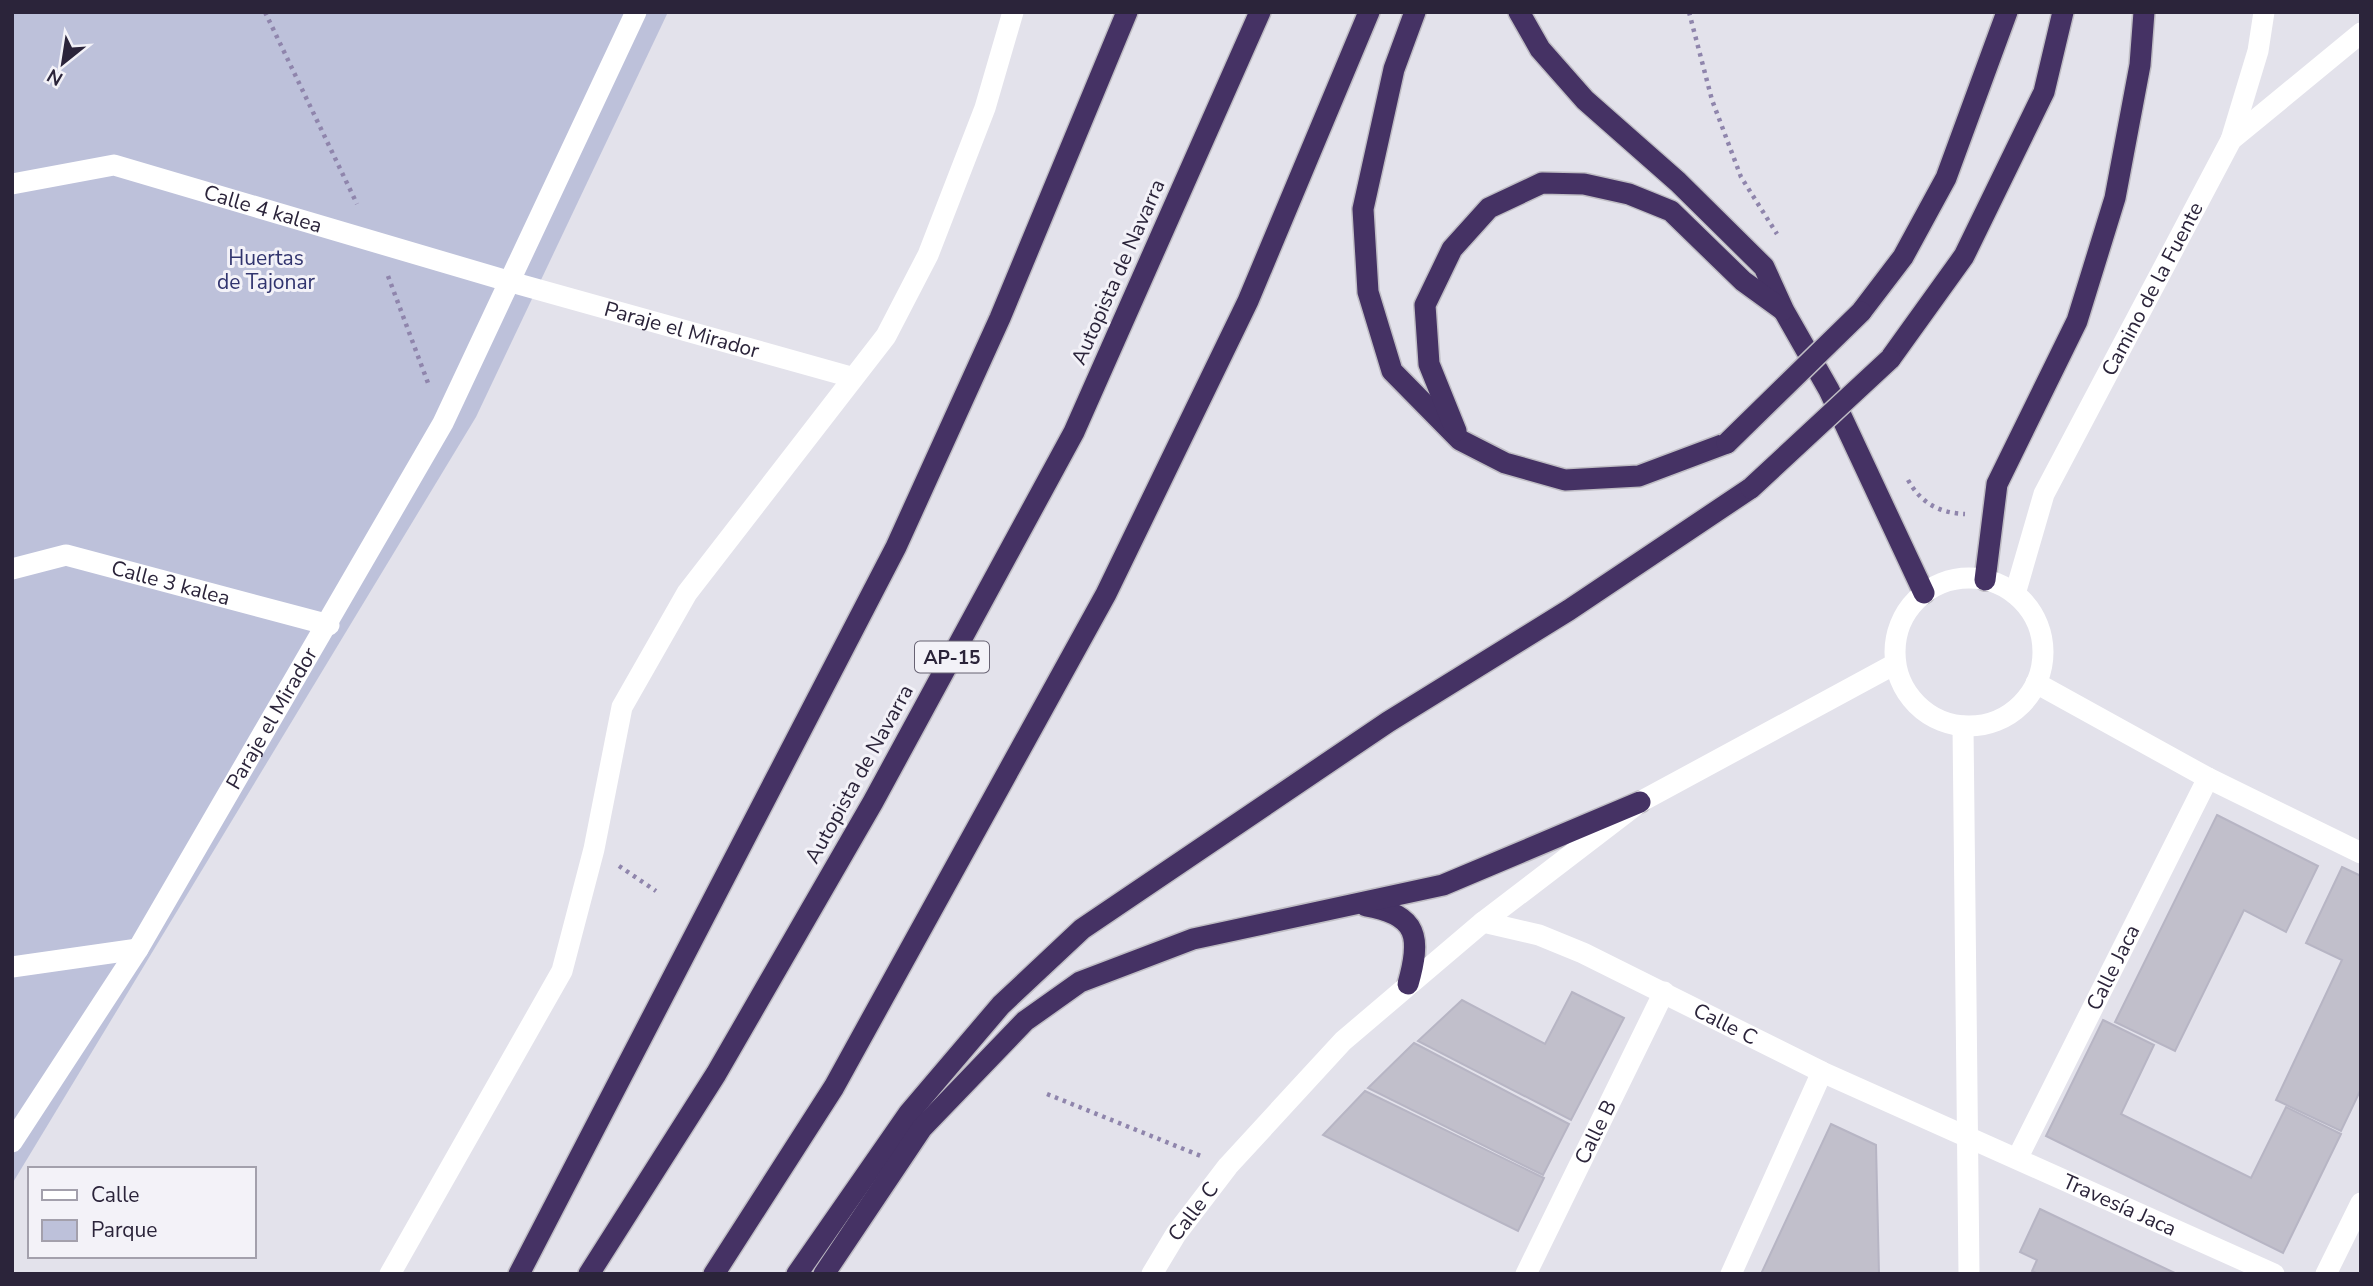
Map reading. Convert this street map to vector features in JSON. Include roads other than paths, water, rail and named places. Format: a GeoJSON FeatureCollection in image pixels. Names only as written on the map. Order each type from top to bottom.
{"type":"FeatureCollection","features":[{"type":"Feature","properties":{"kind":"highway"},"geometry":{"type":"LineString","coordinates":[[519,1274],[896,547],[1000,318],[1127,12]]}},
{"type":"Feature","properties":{"kind":"highway","name":"Autopista de Navarra"},"geometry":{"type":"LineString","coordinates":[[589,1274],[716,1074],[866,814],[1074,432],[1260,12]]}},
{"type":"Feature","properties":{"kind":"highway"},"geometry":{"type":"LineString","coordinates":[[714,1274],[834,1087],[1106,594],[1248,301],[1370,12]]}},
{"type":"Feature","properties":{"kind":"highway"},"geometry":{"type":"LineString","coordinates":[[1415,12],[1394,68],[1363,209],[1368,292],[1392,371],[1460,440],[1505,463],[1565,480],[1639,476],[1727,443],[1861,312],[1903,257],[1946,178],[2007,12]]}},
{"type":"Feature","properties":{"kind":"highway"},"geometry":{"type":"LineString","coordinates":[[1519,12],[1540,49],[1585,100],[1678,182],[1765,267],[1784,311],[1829,390],[1924,593]]}},
{"type":"Feature","properties":{"kind":"highway"},"geometry":{"type":"LineString","coordinates":[[797,1274],[909,1113],[1001,1005],[1082,929],[1388,722],[1569,610],[1751,488],[1890,359],[1970,244],[2044,92],[2063,12]]}},
{"type":"Feature","properties":{"kind":"highway"},"geometry":{"type":"LineString","coordinates":[[1985,580],[1997,484],[2077,321],[2115,198],[2140,65],[2144,12]]}},
{"type":"Feature","properties":{"kind":"highway"},"geometry":{"type":"LineString","coordinates":[[1460,440],[1429,364],[1425,305],[1452,249],[1489,208],[1542,183],[1584,184],[1629,194],[1671,211],[1743,281],[1784,311]]}},
{"type":"Feature","properties":{"kind":"highway"},"geometry":{"type":"LineString","coordinates":[[824,1274],[922,1128],[1025,1021],[1080,982],[1193,939],[1361,905],[1443,885],[1640,802]]}},
{"type":"Feature","properties":{"kind":"highway"},"geometry":{"type":"LineString","coordinates":[[1361,905],[1389,911],[1408,924],[1417,946],[1408,984]]}},
{"type":"Feature","properties":{"kind":"street","name":"Paraje el Mirador"},"geometry":{"type":"LineString","coordinates":[[12,1142],[138,949],[329,625],[443,423],[636,12]]}},
{"type":"Feature","properties":{"kind":"street"},"geometry":{"type":"LineString","coordinates":[[390,1274],[562,971],[594,849],[622,708],[687,593],[851,377],[886,336],[928,255],[985,108],[1013,12]]}},
{"type":"Feature","properties":{"kind":"street"},"geometry":{"type":"LineString","coordinates":[[2231,140],[2258,51],[2264,12]]}},
{"type":"Feature","properties":{"kind":"street","name":"Camino de la Fuente"},"geometry":{"type":"LineString","coordinates":[[2015,594],[2045,494],[2231,140],[2361,33]]}},
{"type":"Feature","properties":{"kind":"street","name":"Calle 4 kalea"},"geometry":{"type":"LineString","coordinates":[[12,184],[114,164],[511,282]]}},
{"type":"Feature","properties":{"kind":"street","name":"Paraje el Mirador"},"geometry":{"type":"LineString","coordinates":[[511,282],[851,377]]}},
{"type":"Feature","properties":{"kind":"street","name":"Calle 3 kalea"},"geometry":{"type":"LineString","coordinates":[[12,569],[66,555],[329,625]]}},
{"type":"Feature","properties":{"kind":"street"},"geometry":{"type":"LineString","coordinates":[[1964,578],[1985,580],[2015,594],[2031,613],[2041,635],[2043,659],[2036,683],[2024,702],[2007,716],[1986,725],[1963,726],[1939,720],[1919,707],[1904,687],[1895,664],[1895,644],[1900,624],[1910,607],[1924,593],[1943,583],[1964,578]]}},
{"type":"Feature","properties":{"kind":"street","name":"Calle C"},"geometry":{"type":"LineString","coordinates":[[1152,1274],[1176,1234],[1228,1166],[1343,1041],[1483,922],[1640,802],[1895,664]]}},
{"type":"Feature","properties":{"kind":"street"},"geometry":{"type":"LineString","coordinates":[[2036,683],[2208,778],[2361,853]]}},
{"type":"Feature","properties":{"kind":"street"},"geometry":{"type":"LineString","coordinates":[[1963,726],[1969,1274]]}},
{"type":"Feature","properties":{"kind":"street","name":"Calle Jaca"},"geometry":{"type":"LineString","coordinates":[[2018,1157],[2208,778]]}},
{"type":"Feature","properties":{"kind":"street","name":"Calle C"},"geometry":{"type":"LineString","coordinates":[[1483,922],[1539,935],[1664,992],[1822,1072],[1967,1136]]}},
{"type":"Feature","properties":{"kind":"street"},"geometry":{"type":"LineString","coordinates":[[12,967],[138,949]]}},
{"type":"Feature","properties":{"kind":"street","name":"Calle B"},"geometry":{"type":"LineString","coordinates":[[1526,1274],[1664,992]]}},
{"type":"Feature","properties":{"kind":"street"},"geometry":{"type":"LineString","coordinates":[[1731,1274],[1822,1072]]}},
{"type":"Feature","properties":{"kind":"street","name":"Travesía Jaca"},"geometry":{"type":"LineString","coordinates":[[1967,1136],[2274,1274]]}},
{"type":"Feature","properties":{"kind":"street"},"geometry":{"type":"LineString","coordinates":[[2326,1274],[2361,1203]]}},
{"type":"Feature","properties":{"kind":"park label","name":"Huertas de Tajonar"},"geometry":{"type":"Point","coordinates":[266,270]}}]}
